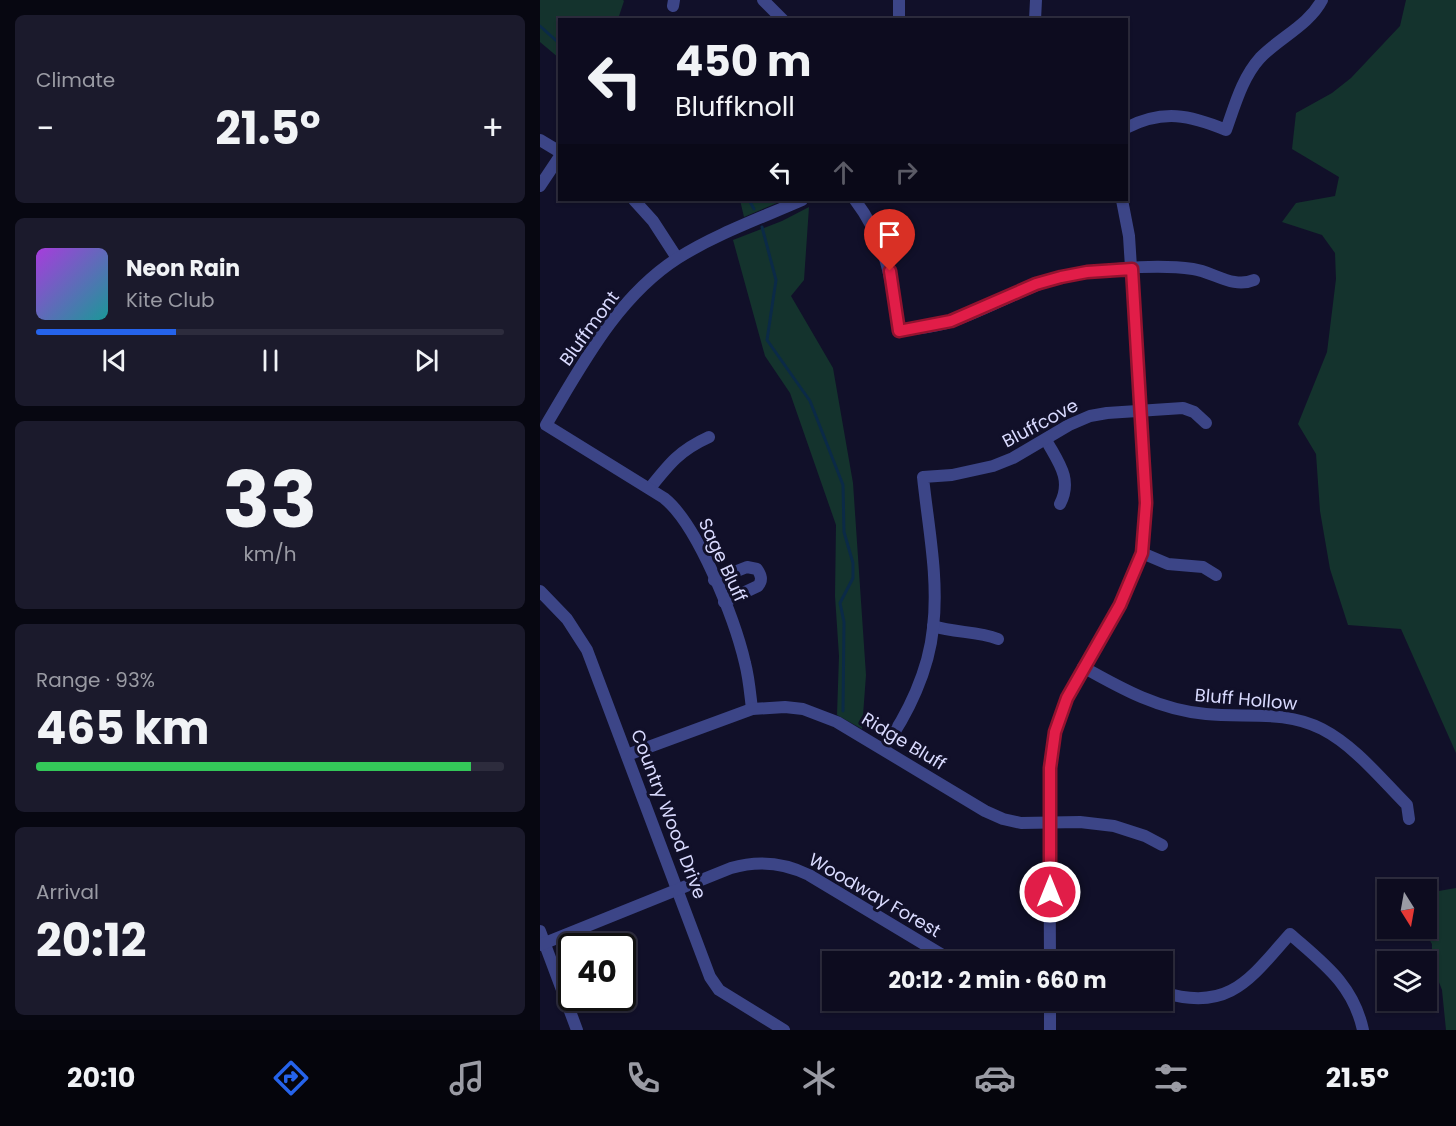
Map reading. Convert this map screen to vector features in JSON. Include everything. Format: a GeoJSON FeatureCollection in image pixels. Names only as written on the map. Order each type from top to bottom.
{"type":"FeatureCollection","features":[{"type":"Feature","properties":{"kind":"street"},"geometry":{"type":"LineString","coordinates":[[763,0],[781,18]]}},
{"type":"Feature","properties":{"kind":"street"},"geometry":{"type":"LineString","coordinates":[[899,0],[899,18]]}},
{"type":"Feature","properties":{"kind":"street"},"geometry":{"type":"LineString","coordinates":[[1035,18],[1036,0]]}},
{"type":"Feature","properties":{"kind":"street"},"geometry":{"type":"LineString","coordinates":[[1128,127],[1145,120],[1166,116],[1185,116],[1226,130],[1249,72],[1261,58],[1314,13],[1322,0]]}},
{"type":"Feature","properties":{"kind":"street"},"geometry":{"type":"LineString","coordinates":[[540,140],[558,153]]}},
{"type":"Feature","properties":{"kind":"street"},"geometry":{"type":"LineString","coordinates":[[540,186],[558,157]]}},
{"type":"Feature","properties":{"kind":"street"},"geometry":{"type":"LineString","coordinates":[[635,201],[653,221],[677,258]]}},
{"type":"Feature","properties":{"kind":"street","name":"Bluffmont"},"geometry":{"type":"LineString","coordinates":[[546,425],[595,343],[620,310],[642,287],[677,258],[800,201]]}},
{"type":"Feature","properties":{"kind":"street"},"geometry":{"type":"LineString","coordinates":[[856,201],[872,225],[888,263],[899,331],[951,321],[1036,284],[1087,272],[1181,268],[1213,274],[1236,283],[1245,284],[1254,280]]}},
{"type":"Feature","properties":{"kind":"street"},"geometry":{"type":"LineString","coordinates":[[1050,951],[1050,768],[1055,732],[1067,698],[1120,605],[1142,553],[1146,503],[1141,411],[1132,269],[1122,201]]}},
{"type":"Feature","properties":{"kind":"street","name":"Bluffcove"},"geometry":{"type":"LineString","coordinates":[[933,626],[933,570],[922,477],[952,476],[993,466],[1013,458],[1090,416],[1183,408],[1194,412],[1206,423]]}},
{"type":"Feature","properties":{"kind":"street","name":"Sage Bluff"},"geometry":{"type":"LineString","coordinates":[[546,425],[650,488],[674,505],[690,527],[724,602],[745,662],[752,709]]}},
{"type":"Feature","properties":{"kind":"street"},"geometry":{"type":"LineString","coordinates":[[650,488],[677,455],[709,437]]}},
{"type":"Feature","properties":{"kind":"street"},"geometry":{"type":"LineString","coordinates":[[1046,440],[1065,479],[1066,493],[1060,504]]}},
{"type":"Feature","properties":{"kind":"street"},"geometry":{"type":"LineString","coordinates":[[1142,553],[1168,564],[1203,567],[1216,575]]}},
{"type":"Feature","properties":{"kind":"street"},"geometry":{"type":"LineString","coordinates":[[714,580],[747,567],[757,569],[760,573],[762,579],[759,586],[724,602]]}},
{"type":"Feature","properties":{"kind":"street","name":"Country Wood Drive"},"geometry":{"type":"LineString","coordinates":[[540,591],[567,619],[587,650],[711,977],[719,990],[784,1030]]}},
{"type":"Feature","properties":{"kind":"street"},"geometry":{"type":"LineString","coordinates":[[883,749],[909,706],[923,672],[933,626],[948,631],[983,633],[998,639]]}},
{"type":"Feature","properties":{"kind":"street","name":"Bluff Hollow"},"geometry":{"type":"LineString","coordinates":[[1083,667],[1131,693],[1179,710],[1230,716],[1283,717],[1322,729],[1356,754],[1407,805],[1409,819]]}},
{"type":"Feature","properties":{"kind":"street","name":"Ridge Bluff"},"geometry":{"type":"LineString","coordinates":[[627,755],[752,709],[785,707],[815,712],[837,722],[1003,819],[1021,823],[1080,822],[1114,825],[1162,845]]}},
{"type":"Feature","properties":{"kind":"street","name":"Woodway Forest"},"geometry":{"type":"LineString","coordinates":[[542,940],[678,891],[740,865],[760,862],[789,866],[809,875],[936,951]]}},
{"type":"Feature","properties":{"kind":"street"},"geometry":{"type":"LineString","coordinates":[[1173,995],[1205,999],[1239,988],[1250,980],[1290,934],[1342,983],[1355,1004],[1363,1030]]}},
{"type":"Feature","properties":{"kind":"street"},"geometry":{"type":"LineString","coordinates":[[542,940],[577,1030]]}},
{"type":"Feature","properties":{"kind":"street"},"geometry":{"type":"LineString","coordinates":[[1050,1011],[1050,1030]]}},
{"type":"Feature","properties":{"kind":"green space"},"geometry":{"type":"Polygon","coordinates":[[[540,0],[624,1],[618,18],[558,18],[558,57],[540,42],[540,0]]]}},
{"type":"Feature","properties":{"kind":"green space"},"geometry":{"type":"Polygon","coordinates":[[[1406,0],[1456,0],[1456,753],[1401,629],[1348,625],[1330,569],[1320,511],[1316,454],[1298,424],[1327,352],[1336,279],[1335,253],[1322,235],[1282,222],[1296,203],[1335,196],[1339,177],[1292,149],[1296,113],[1332,93],[1351,78],[1400,26],[1406,0]]]}},
{"type":"Feature","properties":{"kind":"green space"},"geometry":{"type":"Polygon","coordinates":[[[740,201],[782,201],[744,217],[740,201]]]}},
{"type":"Feature","properties":{"kind":"green space"},"geometry":{"type":"Polygon","coordinates":[[[809,207],[804,280],[791,296],[833,368],[853,483],[866,675],[862,729],[837,715],[839,656],[835,596],[836,525],[790,393],[765,356],[733,240],[782,221],[809,207]]]}},
{"type":"Feature","properties":{"kind":"green space"},"geometry":{"type":"Polygon","coordinates":[[[1456,888],[1456,1030],[1446,1030],[1442,990],[1437,977],[1437,951],[1432,951],[1429,939],[1437,939],[1437,891],[1456,888]]]}},
{"type":"Feature","properties":{"kind":"waterway"},"geometry":{"type":"LineString","coordinates":[[540,26],[558,42]]}},
{"type":"Feature","properties":{"kind":"waterway"},"geometry":{"type":"LineString","coordinates":[[750,201],[754,209]]}},
{"type":"Feature","properties":{"kind":"waterway"},"geometry":{"type":"LineString","coordinates":[[762,227],[776,280],[767,340],[810,401],[843,485],[844,532],[853,563],[853,578],[840,603],[844,622],[843,711]]}},
{"type":"Feature","properties":{"kind":"route"},"geometry":{"type":"LineString","coordinates":[[890,271],[899,331],[935,326],[951,321],[981,310],[1036,284],[1061,277],[1087,272],[1132,269],[1146,503],[1142,553],[1120,605],[1067,698],[1055,732],[1050,768],[1050,892]]}}]}
